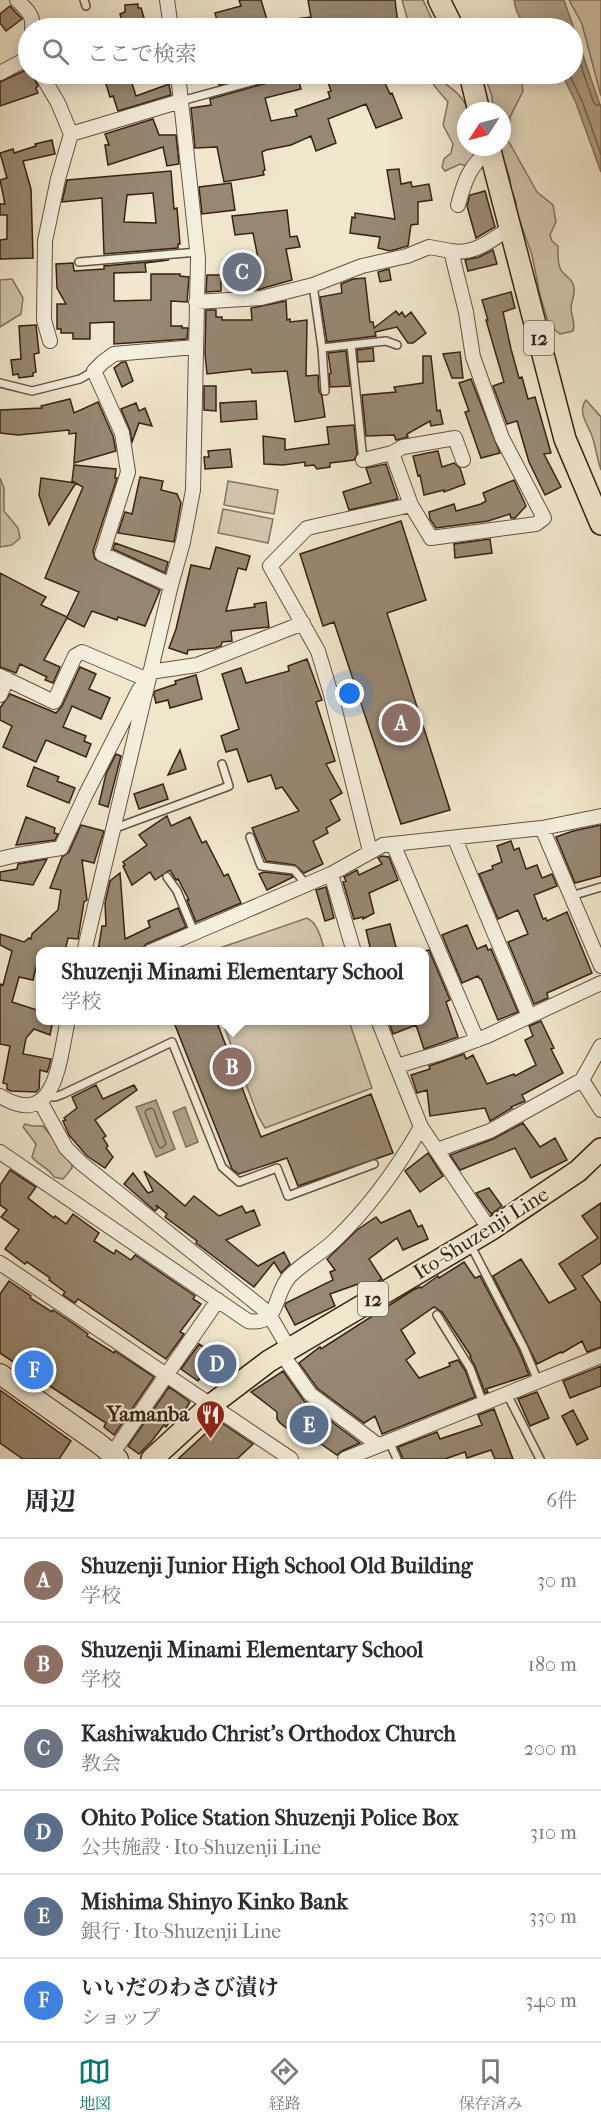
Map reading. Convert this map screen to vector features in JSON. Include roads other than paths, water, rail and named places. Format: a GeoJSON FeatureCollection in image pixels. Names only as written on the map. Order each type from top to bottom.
{"type":"FeatureCollection","features":[{"type":"Feature","properties":{"kind":"main road"},"geometry":{"type":"LineString","coordinates":[[439,0],[448,18]]}},
{"type":"Feature","properties":{"kind":"main road"},"geometry":{"type":"LineString","coordinates":[[472,84],[477,102]]}},
{"type":"Feature","properties":{"kind":"main road","name":"12"},"geometry":{"type":"LineString","coordinates":[[491,156],[566,439],[601,524]]}},
{"type":"Feature","properties":{"kind":"main road","name":"Ito-Shuzenji Line"},"geometry":{"type":"LineString","coordinates":[[152,1459],[211,1405],[286,1351],[490,1230],[578,1171],[601,1149]]}},
{"type":"Feature","properties":{"kind":"street"},"geometry":{"type":"LineString","coordinates":[[17,0],[30,12],[32,18]]}},
{"type":"Feature","properties":{"kind":"street"},"geometry":{"type":"LineString","coordinates":[[168,0],[170,18]]}},
{"type":"Feature","properties":{"kind":"street"},"geometry":{"type":"LineString","coordinates":[[0,73],[18,63]]}},
{"type":"Feature","properties":{"kind":"street"},"geometry":{"type":"LineString","coordinates":[[47,84],[58,103],[71,135],[61,168],[45,242],[44,320],[50,341]]}},
{"type":"Feature","properties":{"kind":"street"},"geometry":{"type":"LineString","coordinates":[[85,947],[183,542],[193,490],[198,252],[179,84]]}},
{"type":"Feature","properties":{"kind":"street"},"geometry":{"type":"LineString","coordinates":[[71,135],[181,101]]}},
{"type":"Feature","properties":{"kind":"street"},"geometry":{"type":"LineString","coordinates":[[458,205],[466,177],[481,156]]}},
{"type":"Feature","properties":{"kind":"street"},"geometry":{"type":"LineString","coordinates":[[196,302],[261,298],[313,285],[362,266],[407,256],[429,247],[462,253],[471,251],[510,228]]}},
{"type":"Feature","properties":{"kind":"street"},"geometry":{"type":"LineString","coordinates":[[392,453],[411,505],[431,538],[536,524],[544,518],[502,438],[473,357],[451,251]]}},
{"type":"Feature","properties":{"kind":"street"},"geometry":{"type":"LineString","coordinates":[[171,585],[102,554],[128,472],[122,433],[94,371],[114,354],[195,347]]}},
{"type":"Feature","properties":{"kind":"street"},"geometry":{"type":"LineString","coordinates":[[363,460],[392,453],[403,447],[455,438],[463,460]]}},
{"type":"Feature","properties":{"kind":"street"},"geometry":{"type":"LineString","coordinates":[[370,851],[318,651],[270,566],[307,528],[411,505]]}},
{"type":"Feature","properties":{"kind":"street"},"geometry":{"type":"LineString","coordinates":[[0,695],[3,678],[54,702],[75,656],[82,652],[149,676],[198,665],[303,623]]}},
{"type":"Feature","properties":{"kind":"street"},"geometry":{"type":"LineString","coordinates":[[0,860],[61,848],[134,700],[149,676]]}},
{"type":"Feature","properties":{"kind":"street"},"geometry":{"type":"LineString","coordinates":[[160,947],[331,874],[383,845],[542,828],[601,816]]}},
{"type":"Feature","properties":{"kind":"street"},"geometry":{"type":"LineString","coordinates":[[542,828],[601,966]]}},
{"type":"Feature","properties":{"kind":"street"},"geometry":{"type":"LineString","coordinates":[[455,839],[529,1016]]}},
{"type":"Feature","properties":{"kind":"street"},"geometry":{"type":"LineString","coordinates":[[393,844],[477,1040]]}},
{"type":"Feature","properties":{"kind":"street"},"geometry":{"type":"LineString","coordinates":[[331,874],[353,947]]}},
{"type":"Feature","properties":{"kind":"street"},"geometry":{"type":"LineString","coordinates":[[397,1066],[477,1040],[601,983]]}},
{"type":"Feature","properties":{"kind":"street"},"geometry":{"type":"LineString","coordinates":[[0,1096],[25,1106],[44,1099],[54,1077],[67,1025]]}},
{"type":"Feature","properties":{"kind":"street"},"geometry":{"type":"LineString","coordinates":[[380,1025],[421,1127],[490,1230]]}},
{"type":"Feature","properties":{"kind":"street"},"geometry":{"type":"LineString","coordinates":[[437,1150],[490,1131],[582,1080],[601,1046]]}},
{"type":"Feature","properties":{"kind":"street"},"geometry":{"type":"LineString","coordinates":[[582,1080],[601,1110]]}},
{"type":"Feature","properties":{"kind":"street"},"geometry":{"type":"LineString","coordinates":[[44,1099],[66,1148],[81,1163],[261,1307],[270,1316],[310,1394],[384,1443]]}},
{"type":"Feature","properties":{"kind":"street"},"geometry":{"type":"LineString","coordinates":[[2,1157],[248,1321],[257,1323],[270,1316],[277,1305],[280,1290],[290,1276],[332,1242],[374,1199],[421,1127]]}},
{"type":"Feature","properties":{"kind":"street"},"geometry":{"type":"LineString","coordinates":[[0,1263],[291,1459]]}},
{"type":"Feature","properties":{"kind":"street"},"geometry":{"type":"LineString","coordinates":[[0,1374],[113,1457],[218,1300]]}},
{"type":"Feature","properties":{"kind":"street"},"geometry":{"type":"LineString","coordinates":[[345,1459],[601,1356]]}},
{"type":"Feature","properties":{"kind":"lane"},"geometry":{"type":"LineString","coordinates":[[181,101],[243,84]]}},
{"type":"Feature","properties":{"kind":"lane"},"geometry":{"type":"LineString","coordinates":[[79,262],[198,252]]}},
{"type":"Feature","properties":{"kind":"lane"},"geometry":{"type":"LineString","coordinates":[[313,285],[322,348],[325,391]]}},
{"type":"Feature","properties":{"kind":"lane"},"geometry":{"type":"LineString","coordinates":[[322,348],[386,341],[397,345]]}},
{"type":"Feature","properties":{"kind":"lane"},"geometry":{"type":"LineString","coordinates":[[351,345],[363,460]]}},
{"type":"Feature","properties":{"kind":"lane"},"geometry":{"type":"LineString","coordinates":[[0,383],[32,391],[80,379],[94,371]]}},
{"type":"Feature","properties":{"kind":"lane"},"geometry":{"type":"LineString","coordinates":[[113,829],[229,786],[222,764]]}},
{"type":"Feature","properties":{"kind":"lane"},"geometry":{"type":"LineString","coordinates":[[250,837],[261,866],[294,870],[306,884]]}},
{"type":"Feature","properties":{"kind":"lane"},"geometry":{"type":"LineString","coordinates":[[167,878],[177,891],[194,933]]}},
{"type":"Feature","properties":{"kind":"lane"},"geometry":{"type":"LineString","coordinates":[[571,896],[601,887]]}},
{"type":"Feature","properties":{"kind":"lane"},"geometry":{"type":"LineString","coordinates":[[44,1099],[63,1094],[172,1042],[222,1167],[239,1182],[277,1168],[288,1196],[374,1164]]}},
{"type":"Feature","properties":{"kind":"lane"},"geometry":{"type":"LineString","coordinates":[[469,1243],[538,1382]]}},
{"type":"Feature","properties":{"kind":"lane"},"geometry":{"type":"LineString","coordinates":[[437,1315],[470,1368],[483,1403]]}},
{"type":"Feature","properties":{"kind":"lane"},"geometry":{"type":"LineString","coordinates":[[507,1394],[540,1459]]}},
{"type":"Feature","properties":{"kind":"lane"},"geometry":{"type":"LineString","coordinates":[[384,1443],[397,1459]]}},
{"type":"Feature","properties":{"kind":"water"},"geometry":{"type":"Polygon","coordinates":[[[514,0],[564,0],[570,18],[520,18],[514,0]]]}},
{"type":"Feature","properties":{"kind":"water"},"geometry":{"type":"Polygon","coordinates":[[[583,55],[601,108],[601,172],[567,84],[583,84],[583,55]]]}},
{"type":"Feature","properties":{"kind":"water"},"geometry":{"type":"Polygon","coordinates":[[[156,1100],[175,1149],[156,1157],[136,1107],[156,1100]]]}},
{"type":"Feature","properties":{"kind":"water"},"geometry":{"type":"Polygon","coordinates":[[[185,1107],[198,1142],[186,1147],[173,1112],[185,1107]]]}},
{"type":"Feature","properties":{"kind":"place","name":"Kashiwakudo Christ's Orthodox Church"},"geometry":{"type":"Point","coordinates":[242,272]}},
{"type":"Feature","properties":{"kind":"place","name":"Shuzenji Junior High School Old Building"},"geometry":{"type":"Point","coordinates":[401,723]}},
{"type":"Feature","properties":{"kind":"place","name":"Shuzenji Minami Elementary School"},"geometry":{"type":"Point","coordinates":[232,1067]}},
{"type":"Feature","properties":{"kind":"place","name":"Ohito Police Station Shuzenji Police Box"},"geometry":{"type":"Point","coordinates":[217,1364]}},
{"type":"Feature","properties":{"kind":"place","name":"いいだのわさび漬け"},"geometry":{"type":"Point","coordinates":[34,1370]}},
{"type":"Feature","properties":{"kind":"place","name":"Mishima Shinyo Kinko Bank"},"geometry":{"type":"Point","coordinates":[309,1425]}},
{"type":"Feature","properties":{"kind":"place","name":"Yamanba"},"geometry":{"type":"Point","coordinates":[210,1440]}}]}
